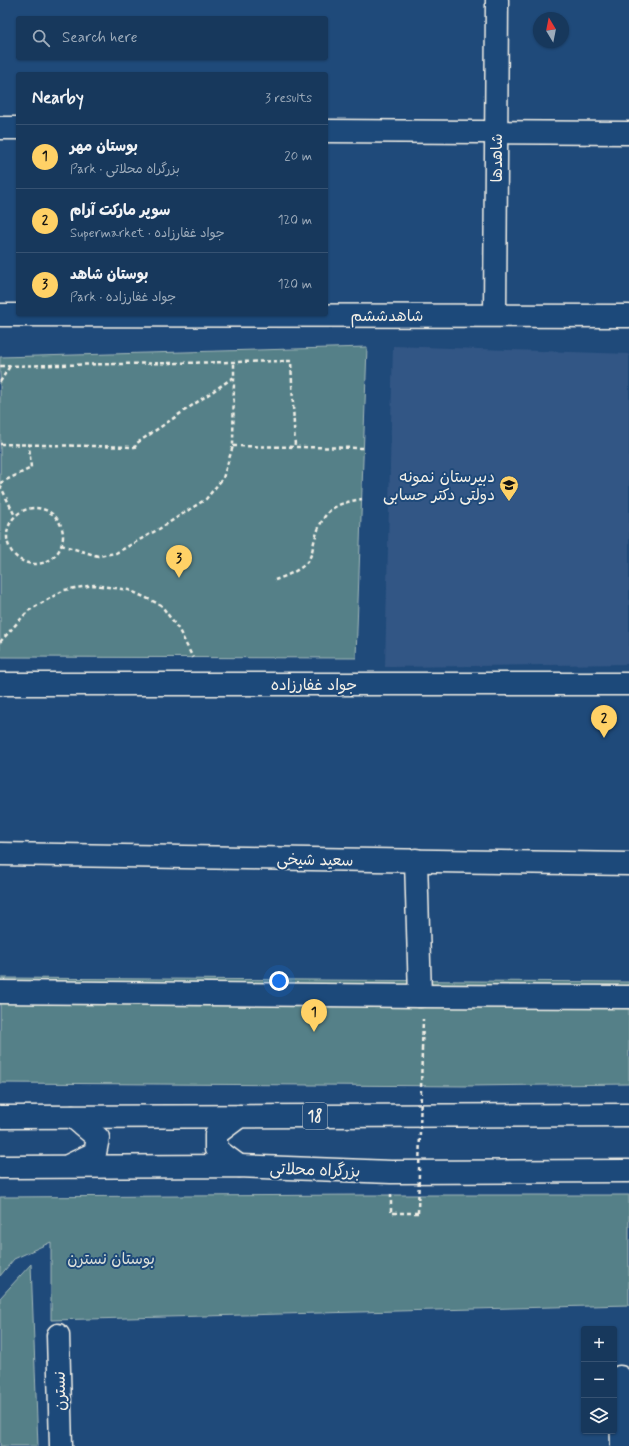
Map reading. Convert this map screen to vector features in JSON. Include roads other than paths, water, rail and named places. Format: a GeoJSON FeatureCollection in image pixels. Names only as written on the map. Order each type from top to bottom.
{"type":"FeatureCollection","features":[{"type":"Feature","properties":{"kind":"main road","name":"شاهدها"},"geometry":{"type":"LineString","coordinates":[[495,315],[497,0]]}},
{"type":"Feature","properties":{"kind":"main road"},"geometry":{"type":"LineString","coordinates":[[0,128],[16,128]]}},
{"type":"Feature","properties":{"kind":"main road"},"geometry":{"type":"LineString","coordinates":[[328,131],[629,133]]}},
{"type":"Feature","properties":{"kind":"main road","name":"شاهدششم"},"geometry":{"type":"LineString","coordinates":[[0,315],[16,315]]}},
{"type":"Feature","properties":{"kind":"main road","name":"شاهدششم"},"geometry":{"type":"LineString","coordinates":[[328,315],[629,316]]}},
{"type":"Feature","properties":{"kind":"main road","name":"جواد غفارزاده"},"geometry":{"type":"LineString","coordinates":[[0,684],[629,684]]}},
{"type":"Feature","properties":{"kind":"main road","name":"سعید شیخی"},"geometry":{"type":"LineString","coordinates":[[0,854],[629,864]]}},
{"type":"Feature","properties":{"kind":"main road"},"geometry":{"type":"LineString","coordinates":[[416,860],[420,996]]}},
{"type":"Feature","properties":{"kind":"main road"},"geometry":{"type":"LineString","coordinates":[[0,992],[629,997]]}},
{"type":"Feature","properties":{"kind":"main road","name":"18"},"geometry":{"type":"LineString","coordinates":[[0,1117],[629,1115]]}},
{"type":"Feature","properties":{"kind":"main road"},"geometry":{"type":"LineString","coordinates":[[67,1166],[95,1153],[98,1138],[73,1116]]}},
{"type":"Feature","properties":{"kind":"main road"},"geometry":{"type":"LineString","coordinates":[[239,1166],[216,1149],[216,1134],[240,1116]]}},
{"type":"Feature","properties":{"kind":"main road","name":"بزرگراه محلاتی"},"geometry":{"type":"LineString","coordinates":[[0,1167],[239,1166],[391,1172],[629,1171]]}},
{"type":"Feature","properties":{"kind":"main road","name":"نسترن"},"geometry":{"type":"LineString","coordinates":[[58,1335],[61,1446]]}},
{"type":"Feature","properties":{"kind":"main road"},"geometry":{"type":"LineString","coordinates":[[620,1377],[622,1446]]}},
{"type":"Feature","properties":{"kind":"place","name":"دبیرستان نمونه دولتی دکتر حسابی"},"geometry":{"type":"Point","coordinates":[509,502]}},
{"type":"Feature","properties":{"kind":"place","name":"بوستان شاهد"},"geometry":{"type":"Point","coordinates":[179,578]}},
{"type":"Feature","properties":{"kind":"place","name":"سوپر مارکت آرام"},"geometry":{"type":"Point","coordinates":[604,738]}},
{"type":"Feature","properties":{"kind":"place","name":"بوستان مهر"},"geometry":{"type":"Point","coordinates":[314,1032]}},
{"type":"Feature","properties":{"kind":"park label","name":"بوستان نسترن"},"geometry":{"type":"Point","coordinates":[111,1258]}}]}
